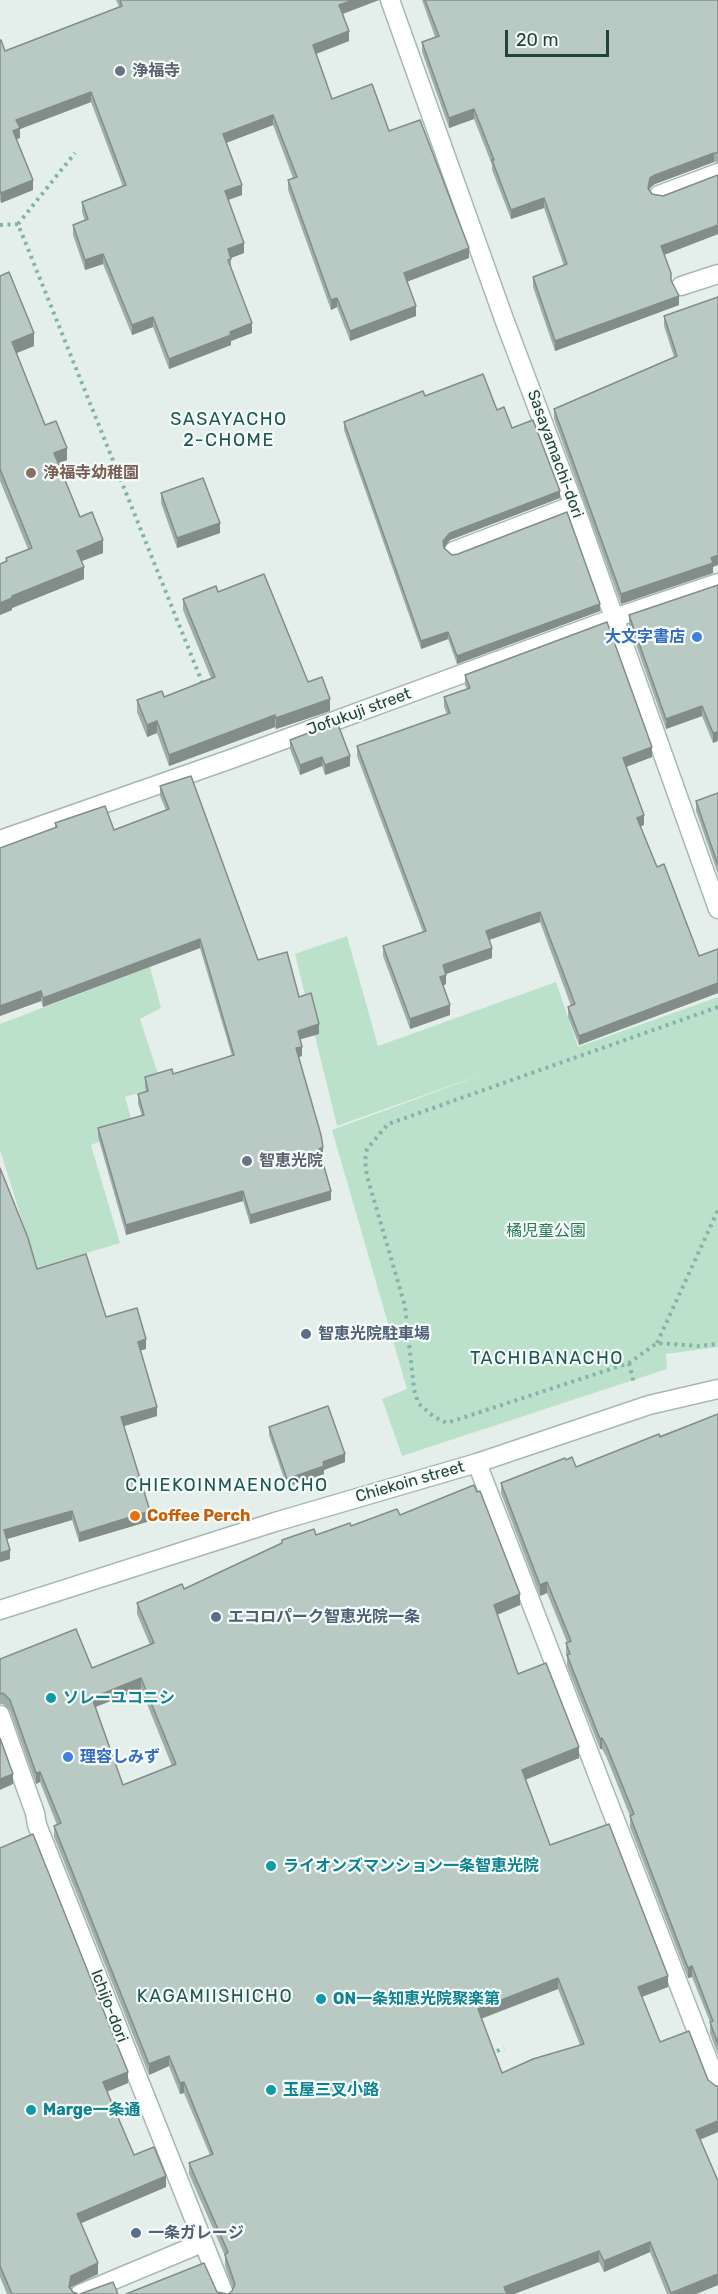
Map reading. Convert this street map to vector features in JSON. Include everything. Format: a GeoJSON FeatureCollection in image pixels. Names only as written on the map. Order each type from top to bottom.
{"type":"FeatureCollection","features":[{"type":"Feature","properties":{"kind":"street","name":"Sasayamachi-dori"},"geometry":{"type":"LineString","coordinates":[[390,0],[718,909]]}},
{"type":"Feature","properties":{"kind":"street"},"geometry":{"type":"LineString","coordinates":[[659,195],[718,173]]}},
{"type":"Feature","properties":{"kind":"street"},"geometry":{"type":"LineString","coordinates":[[681,286],[718,274]]}},
{"type":"Feature","properties":{"kind":"street"},"geometry":{"type":"LineString","coordinates":[[454,551],[574,505]]}},
{"type":"Feature","properties":{"kind":"street","name":"Jofukuji street"},"geometry":{"type":"LineString","coordinates":[[0,840],[243,755],[614,618],[718,583]]}},
{"type":"Feature","properties":{"kind":"street","name":"Chiekoin street"},"geometry":{"type":"LineString","coordinates":[[0,1611],[275,1522],[477,1462],[649,1405],[718,1389]]}},
{"type":"Feature","properties":{"kind":"street"},"geometry":{"type":"LineString","coordinates":[[477,1462],[718,2086]]}},
{"type":"Feature","properties":{"kind":"street","name":"Ichijo-dori"},"geometry":{"type":"LineString","coordinates":[[0,1716],[35,1813],[37,1825],[224,2294]]}},
{"type":"Feature","properties":{"kind":"street"},"geometry":{"type":"LineString","coordinates":[[80,2294],[202,2243]]}},
{"type":"Feature","properties":{"kind":"path"},"geometry":{"type":"LineString","coordinates":[[0,225],[18,224],[75,153]]}},
{"type":"Feature","properties":{"kind":"path"},"geometry":{"type":"LineString","coordinates":[[18,224],[205,690]]}},
{"type":"Feature","properties":{"kind":"path"},"geometry":{"type":"LineString","coordinates":[[718,1007],[388,1124],[367,1149],[365,1161],[367,1176],[405,1306],[414,1389],[418,1403],[434,1417],[447,1423],[629,1363],[657,1343],[718,1210]]}},
{"type":"Feature","properties":{"kind":"path"},"geometry":{"type":"LineString","coordinates":[[657,1343],[698,1346],[718,1344]]}},
{"type":"Feature","properties":{"kind":"path"},"geometry":{"type":"LineString","coordinates":[[482,2057],[504,2048]]}},
{"type":"Feature","properties":{"kind":"green space","name":"橘児童公園"},"geometry":{"type":"Polygon","coordinates":[[[347,936],[378,1046],[556,982],[578,1047],[718,997],[718,1347],[666,1354],[667,1369],[402,1456],[382,1399],[407,1389],[332,1130],[492,1071],[337,1126],[295,954],[347,936]]]}},
{"type":"Feature","properties":{"kind":"green space"},"geometry":{"type":"Polygon","coordinates":[[[150,967],[161,1008],[140,1019],[162,1086],[125,1097],[134,1128],[91,1145],[120,1243],[37,1268],[0,1150],[0,1024],[150,967]]]}},
{"type":"Feature","properties":{"kind":"building"},"geometry":{"type":"Polygon","coordinates":[[[120,0],[353,0],[339,5],[349,31],[313,45],[332,99],[372,84],[389,131],[420,120],[469,248],[404,273],[416,306],[350,331],[337,298],[331,300],[288,180],[297,177],[273,115],[223,134],[242,185],[225,191],[244,243],[228,249],[231,259],[228,260],[252,323],[230,332],[231,335],[169,359],[153,317],[132,325],[103,254],[85,260],[73,225],[88,219],[82,202],[126,185],[91,92],[16,120],[20,128],[13,131],[33,180],[1,193],[0,190],[0,40],[5,51],[122,6],[120,0]]]}},
{"type":"Feature","properties":{"kind":"building"},"geometry":{"type":"Polygon","coordinates":[[[425,0],[718,0],[718,153],[655,175],[650,178],[648,188],[652,194],[663,196],[718,175],[718,225],[661,246],[671,273],[671,280],[679,296],[555,341],[533,277],[567,264],[544,198],[511,210],[474,109],[449,118],[422,42],[439,36],[425,0]]]}},
{"type":"Feature","properties":{"kind":"building"},"geometry":{"type":"Polygon","coordinates":[[[9,272],[34,333],[12,342],[45,425],[56,421],[67,448],[54,453],[80,517],[92,512],[103,540],[77,551],[84,567],[0,603],[0,564],[7,561],[6,558],[32,548],[0,469],[0,276],[9,272]]]}},
{"type":"Feature","properties":{"kind":"building"},"geometry":{"type":"Polygon","coordinates":[[[718,297],[718,555],[711,558],[713,563],[621,594],[554,409],[677,356],[664,316],[718,297]]]}},
{"type":"Feature","properties":{"kind":"building"},"geometry":{"type":"Polygon","coordinates":[[[483,374],[497,410],[504,407],[512,428],[533,420],[560,491],[450,533],[443,541],[444,548],[452,555],[458,554],[567,512],[600,604],[457,656],[448,632],[421,641],[344,422],[423,391],[425,396],[483,374]]]}},
{"type":"Feature","properties":{"kind":"building"},"geometry":{"type":"Polygon","coordinates":[[[203,478],[220,523],[177,538],[161,493],[203,478]]]}},
{"type":"Feature","properties":{"kind":"building"},"geometry":{"type":"Polygon","coordinates":[[[264,574],[308,682],[322,677],[330,699],[276,718],[275,715],[169,755],[157,721],[147,725],[137,700],[162,691],[164,697],[215,677],[183,599],[216,586],[218,592],[264,574]]]}},
{"type":"Feature","properties":{"kind":"building"},"geometry":{"type":"Polygon","coordinates":[[[718,585],[718,732],[713,733],[702,706],[666,719],[629,615],[718,585]]]}},
{"type":"Feature","properties":{"kind":"building"},"geometry":{"type":"Polygon","coordinates":[[[607,622],[652,747],[623,758],[644,815],[637,818],[657,867],[664,864],[699,956],[718,949],[718,983],[579,1036],[568,1007],[575,1004],[540,912],[486,931],[492,948],[443,965],[446,975],[440,977],[450,1005],[410,1019],[383,946],[426,931],[357,746],[450,713],[444,697],[470,688],[465,675],[607,622]]]}},
{"type":"Feature","properties":{"kind":"building"},"geometry":{"type":"Polygon","coordinates":[[[337,722],[350,756],[325,765],[322,757],[300,765],[290,740],[337,722]]]}},
{"type":"Feature","properties":{"kind":"building"},"geometry":{"type":"Polygon","coordinates":[[[191,776],[258,960],[287,952],[299,997],[311,993],[319,1024],[298,1031],[302,1047],[296,1048],[321,1135],[323,1147],[319,1149],[331,1191],[250,1215],[243,1191],[126,1225],[98,1128],[144,1115],[138,1094],[148,1091],[145,1077],[172,1069],[173,1074],[234,1055],[200,939],[43,998],[41,991],[0,1006],[0,848],[57,827],[55,823],[105,806],[114,830],[169,809],[160,786],[191,776]]]}},
{"type":"Feature","properties":{"kind":"building"},"geometry":{"type":"Polygon","coordinates":[[[718,793],[718,865],[696,801],[718,793]]]}},
{"type":"Feature","properties":{"kind":"building"},"geometry":{"type":"Polygon","coordinates":[[[0,1168],[28,1238],[37,1269],[86,1254],[106,1317],[137,1308],[146,1339],[138,1342],[157,1407],[121,1417],[150,1511],[79,1533],[72,1511],[4,1530],[10,1550],[0,1553],[0,1168]]]}},
{"type":"Feature","properties":{"kind":"building"},"geometry":{"type":"Polygon","coordinates":[[[328,1406],[345,1454],[323,1462],[324,1466],[287,1479],[269,1427],[328,1406]]]}},
{"type":"Feature","properties":{"kind":"building"},"geometry":{"type":"Polygon","coordinates":[[[718,1414],[718,2044],[710,2022],[713,2021],[692,1966],[688,1968],[630,1816],[634,1814],[606,1745],[602,1738],[600,1739],[567,1655],[570,1654],[566,1643],[571,1641],[547,1582],[540,1585],[501,1483],[565,1458],[566,1460],[572,1457],[576,1467],[659,1434],[660,1437],[718,1414]]]}},
{"type":"Feature","properties":{"kind":"building"},"geometry":{"type":"Polygon","coordinates":[[[474,1485],[477,1492],[480,1491],[520,1594],[494,1605],[518,1674],[546,1663],[579,1747],[522,1770],[550,1845],[609,1824],[668,1976],[638,1987],[660,2042],[689,2031],[708,2080],[718,2086],[718,2121],[696,2130],[718,2181],[718,2274],[671,2293],[650,2242],[604,2261],[599,2251],[504,2287],[507,2294],[228,2294],[235,2284],[225,2255],[228,2252],[189,2163],[213,2154],[184,2082],[180,2083],[169,2056],[149,2064],[54,1826],[61,1823],[40,1772],[36,1773],[10,1700],[3,1693],[0,1694],[0,1659],[76,1629],[92,1668],[154,1643],[137,1603],[182,1584],[184,1589],[282,1543],[282,1540],[314,1529],[316,1535],[350,1523],[351,1526],[397,1509],[400,1515],[474,1485]],[[141,1678],[92,1698],[123,1785],[176,1764],[141,1678]],[[558,1978],[478,2009],[502,2073],[533,2059],[584,2044],[558,1978]]]}},
{"type":"Feature","properties":{"kind":"building"},"geometry":{"type":"Polygon","coordinates":[[[0,1738],[13,1774],[0,1779],[0,1738]]]}},
{"type":"Feature","properties":{"kind":"building"},"geometry":{"type":"Polygon","coordinates":[[[33,1834],[128,2072],[103,2082],[134,2155],[154,2147],[166,2176],[77,2214],[98,2263],[71,2276],[69,2287],[78,2294],[12,2294],[0,2266],[0,1848],[33,1834]]]}},
{"type":"Feature","properties":{"kind":"building"},"geometry":{"type":"Polygon","coordinates":[[[204,2263],[217,2292],[228,2294],[126,2294],[204,2263]]]}},
{"type":"Feature","properties":{"kind":"building"},"geometry":{"type":"Polygon","coordinates":[[[113,2282],[118,2294],[80,2294],[113,2282]]]}},
{"type":"Feature","properties":{"kind":"place","name":"浄福寺"},"geometry":{"type":"Point","coordinates":[120,71]}},
{"type":"Feature","properties":{"kind":"place","name":"浄福寺幼稚園"},"geometry":{"type":"Point","coordinates":[31,473]}},
{"type":"Feature","properties":{"kind":"place","name":"大文字書店"},"geometry":{"type":"Point","coordinates":[697,637]}},
{"type":"Feature","properties":{"kind":"place","name":"智恵光院"},"geometry":{"type":"Point","coordinates":[247,1161]}},
{"type":"Feature","properties":{"kind":"place","name":"智恵光院駐車場"},"geometry":{"type":"Point","coordinates":[306,1334]}},
{"type":"Feature","properties":{"kind":"place","name":"Coffee Perch"},"geometry":{"type":"Point","coordinates":[135,1516]}},
{"type":"Feature","properties":{"kind":"place","name":"エコロパーク智恵光院一条"},"geometry":{"type":"Point","coordinates":[216,1617]}},
{"type":"Feature","properties":{"kind":"place","name":"ソレーユコニシ"},"geometry":{"type":"Point","coordinates":[51,1698]}},
{"type":"Feature","properties":{"kind":"place","name":"理容しみず"},"geometry":{"type":"Point","coordinates":[68,1757]}},
{"type":"Feature","properties":{"kind":"place","name":"ライオンズマンション一条智恵光院"},"geometry":{"type":"Point","coordinates":[271,1866]}},
{"type":"Feature","properties":{"kind":"place","name":"ON一条知恵光院聚楽第"},"geometry":{"type":"Point","coordinates":[321,1999]}},
{"type":"Feature","properties":{"kind":"place","name":"玉屋三叉小路"},"geometry":{"type":"Point","coordinates":[271,2090]}},
{"type":"Feature","properties":{"kind":"place","name":"Marge一条通"},"geometry":{"type":"Point","coordinates":[31,2110]}},
{"type":"Feature","properties":{"kind":"place","name":"一条ガレージ"},"geometry":{"type":"Point","coordinates":[136,2233]}},
{"type":"Feature","properties":{"kind":"district","name":"SASAYACHO 2-CHOME"},"geometry":{"type":"Point","coordinates":[229,430]}},
{"type":"Feature","properties":{"kind":"district","name":"TACHIBANACHO"},"geometry":{"type":"Point","coordinates":[547,1359]}},
{"type":"Feature","properties":{"kind":"district","name":"CHIEKOINMAENOCHO"},"geometry":{"type":"Point","coordinates":[227,1486]}},
{"type":"Feature","properties":{"kind":"district","name":"KAGAMIISHICHO"},"geometry":{"type":"Point","coordinates":[215,1997]}}]}
